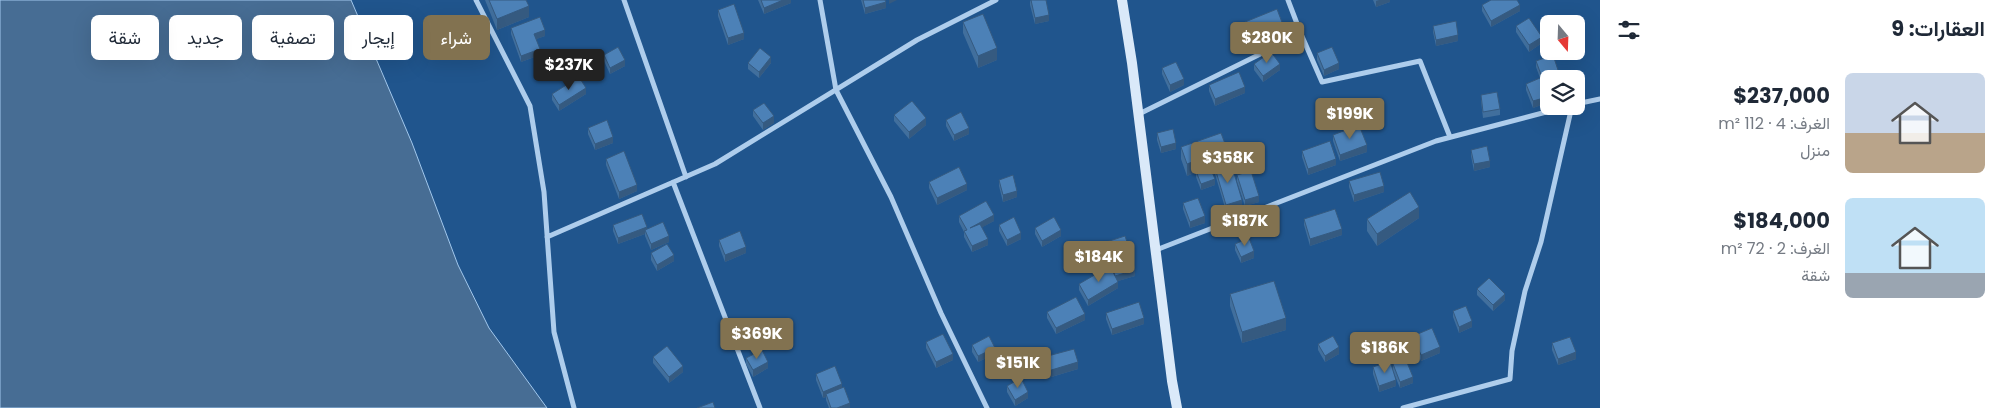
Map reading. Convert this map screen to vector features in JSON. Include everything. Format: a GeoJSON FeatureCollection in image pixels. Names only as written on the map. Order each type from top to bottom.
{"type":"FeatureCollection","features":[{"type":"Feature","properties":{"kind":"street"},"geometry":{"type":"LineString","coordinates":[[476,0],[530,106],[544,192],[554,332],[574,408]]}},
{"type":"Feature","properties":{"kind":"street"},"geometry":{"type":"LineString","coordinates":[[624,0],[686,177]]}},
{"type":"Feature","properties":{"kind":"street"},"geometry":{"type":"LineString","coordinates":[[820,0],[836,90],[891,197],[941,313],[987,408]]}},
{"type":"Feature","properties":{"kind":"street"},"geometry":{"type":"LineString","coordinates":[[547,237],[715,164],[917,40],[996,0]]}},
{"type":"Feature","properties":{"kind":"street"},"geometry":{"type":"LineString","coordinates":[[1122,0],[1139,114],[1177,408]]}},
{"type":"Feature","properties":{"kind":"street"},"geometry":{"type":"LineString","coordinates":[[1288,0],[1322,82],[1420,61],[1450,137]]}},
{"type":"Feature","properties":{"kind":"street"},"geometry":{"type":"LineString","coordinates":[[1139,114],[1301,34]]}},
{"type":"Feature","properties":{"kind":"street"},"geometry":{"type":"LineString","coordinates":[[1585,102],[1600,98]]}},
{"type":"Feature","properties":{"kind":"street"},"geometry":{"type":"LineString","coordinates":[[1156,250],[1436,141],[1540,114]]}},
{"type":"Feature","properties":{"kind":"street"},"geometry":{"type":"LineString","coordinates":[[1403,408],[1510,378],[1512,351],[1525,291],[1541,242],[1568,115]]}},
{"type":"Feature","properties":{"kind":"street"},"geometry":{"type":"LineString","coordinates":[[674,182],[760,408]]}},
{"type":"Feature","properties":{"kind":"water"},"geometry":{"type":"Polygon","coordinates":[[[0,0],[351,0],[357,15],[344,15],[344,60],[377,60],[412,143],[458,265],[489,328],[547,408],[0,408],[0,0]]]}},
{"type":"Feature","properties":{"kind":"building"},"geometry":{"type":"Polygon","coordinates":[[[489,0],[526,0],[529,6],[497,19],[489,0]]]}},
{"type":"Feature","properties":{"kind":"building"},"geometry":{"type":"Polygon","coordinates":[[[761,0],[783,0],[764,8],[761,0]]]}},
{"type":"Feature","properties":{"kind":"building"},"geometry":{"type":"Polygon","coordinates":[[[863,0],[885,0],[886,2],[865,8],[863,0]]]}},
{"type":"Feature","properties":{"kind":"building"},"geometry":{"type":"Polygon","coordinates":[[[1031,0],[1046,0],[1049,15],[1035,18],[1031,0]]]}},
{"type":"Feature","properties":{"kind":"building"},"geometry":{"type":"Polygon","coordinates":[[[1491,0],[1517,0],[1520,5],[1491,21],[1482,5],[1491,0]]]}},
{"type":"Feature","properties":{"kind":"building"},"geometry":{"type":"Polygon","coordinates":[[[734,4],[744,33],[728,38],[718,10],[734,4]]]}},
{"type":"Feature","properties":{"kind":"building"},"geometry":{"type":"Polygon","coordinates":[[[1277,9],[1283,25],[1251,38],[1245,22],[1277,9]]]}},
{"type":"Feature","properties":{"kind":"building"},"geometry":{"type":"Polygon","coordinates":[[[983,14],[997,48],[978,56],[963,22],[983,14]]]}},
{"type":"Feature","properties":{"kind":"building"},"geometry":{"type":"Polygon","coordinates":[[[540,17],[545,30],[534,34],[540,49],[521,56],[511,28],[540,17]]]}},
{"type":"Feature","properties":{"kind":"building"},"geometry":{"type":"Polygon","coordinates":[[[1529,18],[1540,34],[1540,38],[1529,45],[1516,26],[1529,18]]]}},
{"type":"Feature","properties":{"kind":"building"},"geometry":{"type":"Polygon","coordinates":[[[1456,21],[1458,35],[1436,40],[1433,26],[1456,21]]]}},
{"type":"Feature","properties":{"kind":"building"},"geometry":{"type":"Polygon","coordinates":[[[618,47],[625,60],[610,68],[604,55],[618,47]]]}},
{"type":"Feature","properties":{"kind":"building"},"geometry":{"type":"Polygon","coordinates":[[[1332,47],[1339,63],[1324,70],[1317,53],[1332,47]]]}},
{"type":"Feature","properties":{"kind":"building"},"geometry":{"type":"Polygon","coordinates":[[[760,48],[771,57],[759,72],[748,63],[760,48]]]}},
{"type":"Feature","properties":{"kind":"building"},"geometry":{"type":"Polygon","coordinates":[[[1271,52],[1280,64],[1263,76],[1254,64],[1271,52]]]}},
{"type":"Feature","properties":{"kind":"building"},"geometry":{"type":"Polygon","coordinates":[[[1555,60],[1558,70],[1540,70],[1540,72],[1536,61],[1555,60]]]}},
{"type":"Feature","properties":{"kind":"building"},"geometry":{"type":"Polygon","coordinates":[[[1176,62],[1184,79],[1170,85],[1162,68],[1176,62]]]}},
{"type":"Feature","properties":{"kind":"building"},"geometry":{"type":"Polygon","coordinates":[[[1239,72],[1245,87],[1215,99],[1209,85],[1239,72]]]}},
{"type":"Feature","properties":{"kind":"building"},"geometry":{"type":"Polygon","coordinates":[[[579,77],[586,88],[559,105],[552,94],[579,77]]]}},
{"type":"Feature","properties":{"kind":"building"},"geometry":{"type":"Polygon","coordinates":[[[1540,78],[1540,99],[1533,101],[1526,84],[1540,78]]]}},
{"type":"Feature","properties":{"kind":"building"},"geometry":{"type":"Polygon","coordinates":[[[1497,92],[1500,109],[1483,112],[1481,95],[1497,92]]]}},
{"type":"Feature","properties":{"kind":"building"},"geometry":{"type":"Polygon","coordinates":[[[912,101],[926,118],[909,132],[894,115],[912,101]]]}},
{"type":"Feature","properties":{"kind":"building"},"geometry":{"type":"Polygon","coordinates":[[[764,103],[774,116],[763,123],[753,110],[764,103]]]}},
{"type":"Feature","properties":{"kind":"building"},"geometry":{"type":"Polygon","coordinates":[[[961,112],[969,128],[954,135],[946,120],[961,112]]]}},
{"type":"Feature","properties":{"kind":"building"},"geometry":{"type":"Polygon","coordinates":[[[607,120],[613,137],[595,144],[588,128],[607,120]]]}},
{"type":"Feature","properties":{"kind":"building"},"geometry":{"type":"Polygon","coordinates":[[[1359,125],[1367,145],[1340,155],[1333,135],[1359,125]]]}},
{"type":"Feature","properties":{"kind":"building"},"geometry":{"type":"Polygon","coordinates":[[[1173,129],[1176,143],[1161,147],[1157,133],[1173,129]]]}},
{"type":"Feature","properties":{"kind":"building"},"geometry":{"type":"Polygon","coordinates":[[[1221,133],[1227,149],[1187,164],[1181,147],[1221,133]]]}},
{"type":"Feature","properties":{"kind":"building"},"geometry":{"type":"Polygon","coordinates":[[[1330,141],[1336,159],[1308,169],[1302,151],[1330,141]]]}},
{"type":"Feature","properties":{"kind":"building"},"geometry":{"type":"Polygon","coordinates":[[[1487,146],[1490,161],[1474,164],[1471,150],[1487,146]]]}},
{"type":"Feature","properties":{"kind":"building"},"geometry":{"type":"Polygon","coordinates":[[[624,151],[637,185],[619,192],[606,159],[624,151]]]}},
{"type":"Feature","properties":{"kind":"building"},"geometry":{"type":"Polygon","coordinates":[[[1231,163],[1242,200],[1226,205],[1215,168],[1231,163]]]}},
{"type":"Feature","properties":{"kind":"building"},"geometry":{"type":"Polygon","coordinates":[[[1209,165],[1215,179],[1201,184],[1196,171],[1209,165]]]}},
{"type":"Feature","properties":{"kind":"building"},"geometry":{"type":"Polygon","coordinates":[[[959,167],[967,184],[937,198],[929,182],[959,167]]]}},
{"type":"Feature","properties":{"kind":"building"},"geometry":{"type":"Polygon","coordinates":[[[1251,171],[1259,196],[1245,200],[1237,175],[1251,171]]]}},
{"type":"Feature","properties":{"kind":"building"},"geometry":{"type":"Polygon","coordinates":[[[1380,172],[1384,186],[1354,195],[1349,181],[1380,172]]]}},
{"type":"Feature","properties":{"kind":"building"},"geometry":{"type":"Polygon","coordinates":[[[1013,175],[1017,191],[1003,195],[999,180],[1013,175]]]}},
{"type":"Feature","properties":{"kind":"building"},"geometry":{"type":"Polygon","coordinates":[[[1410,192],[1419,207],[1377,234],[1367,219],[1410,192]]]}},
{"type":"Feature","properties":{"kind":"building"},"geometry":{"type":"Polygon","coordinates":[[[1198,198],[1205,216],[1190,222],[1183,203],[1198,198]]]}},
{"type":"Feature","properties":{"kind":"building"},"geometry":{"type":"Polygon","coordinates":[[[986,201],[994,215],[970,228],[980,224],[988,239],[972,246],[964,231],[967,230],[959,216],[986,201]]]}},
{"type":"Feature","properties":{"kind":"building"},"geometry":{"type":"Polygon","coordinates":[[[1335,209],[1342,229],[1310,239],[1304,219],[1335,209]]]}},
{"type":"Feature","properties":{"kind":"building"},"geometry":{"type":"Polygon","coordinates":[[[642,214],[647,227],[618,238],[613,225],[642,214]]]}},
{"type":"Feature","properties":{"kind":"building"},"geometry":{"type":"Polygon","coordinates":[[[1014,217],[1021,233],[1007,240],[999,225],[1014,217]]]}},
{"type":"Feature","properties":{"kind":"building"},"geometry":{"type":"Polygon","coordinates":[[[1054,217],[1061,230],[1042,241],[1035,228],[1054,217]]]}},
{"type":"Feature","properties":{"kind":"building"},"geometry":{"type":"Polygon","coordinates":[[[663,222],[669,236],[651,244],[645,230],[663,222]]]}},
{"type":"Feature","properties":{"kind":"building"},"geometry":{"type":"Polygon","coordinates":[[[740,231],[746,247],[725,255],[719,240],[740,231]]]}},
{"type":"Feature","properties":{"kind":"building"},"geometry":{"type":"Polygon","coordinates":[[[1125,236],[1129,248],[1107,254],[1103,243],[1125,236]]]}},
{"type":"Feature","properties":{"kind":"building"},"geometry":{"type":"Polygon","coordinates":[[[1249,238],[1254,251],[1241,257],[1235,244],[1249,238]]]}},
{"type":"Feature","properties":{"kind":"building"},"geometry":{"type":"Polygon","coordinates":[[[667,244],[674,255],[657,265],[651,253],[667,244]]]}},
{"type":"Feature","properties":{"kind":"building"},"geometry":{"type":"Polygon","coordinates":[[[1131,255],[1135,270],[1115,276],[1111,260],[1131,255]]]}},
{"type":"Feature","properties":{"kind":"building"},"geometry":{"type":"Polygon","coordinates":[[[1110,266],[1118,282],[1088,300],[1079,284],[1110,266]]]}},
{"type":"Feature","properties":{"kind":"building"},"geometry":{"type":"Polygon","coordinates":[[[1489,278],[1505,294],[1493,305],[1477,289],[1489,278]]]}},
{"type":"Feature","properties":{"kind":"building"},"geometry":{"type":"Polygon","coordinates":[[[1274,281],[1286,318],[1242,332],[1230,294],[1274,281]]]}},
{"type":"Feature","properties":{"kind":"building"},"geometry":{"type":"Polygon","coordinates":[[[1076,297],[1085,314],[1056,328],[1047,312],[1076,297]]]}},
{"type":"Feature","properties":{"kind":"building"},"geometry":{"type":"Polygon","coordinates":[[[1139,302],[1144,318],[1112,329],[1106,313],[1139,302]]]}},
{"type":"Feature","properties":{"kind":"building"},"geometry":{"type":"Polygon","coordinates":[[[1466,306],[1472,321],[1459,327],[1453,311],[1466,306]]]}},
{"type":"Feature","properties":{"kind":"building"},"geometry":{"type":"Polygon","coordinates":[[[1432,328],[1440,347],[1421,355],[1413,336],[1432,328]]]}},
{"type":"Feature","properties":{"kind":"building"},"geometry":{"type":"Polygon","coordinates":[[[943,334],[953,354],[936,362],[926,342],[943,334]]]}},
{"type":"Feature","properties":{"kind":"building"},"geometry":{"type":"Polygon","coordinates":[[[989,336],[995,348],[978,356],[972,345],[989,336]]]}},
{"type":"Feature","properties":{"kind":"building"},"geometry":{"type":"Polygon","coordinates":[[[1333,336],[1339,347],[1325,356],[1318,344],[1333,336]]]}},
{"type":"Feature","properties":{"kind":"building"},"geometry":{"type":"Polygon","coordinates":[[[1570,337],[1576,352],[1558,359],[1552,343],[1570,337]]]}},
{"type":"Feature","properties":{"kind":"building"},"geometry":{"type":"Polygon","coordinates":[[[667,346],[683,366],[669,377],[653,357],[667,346]]]}},
{"type":"Feature","properties":{"kind":"building"},"geometry":{"type":"Polygon","coordinates":[[[1074,349],[1078,362],[1048,371],[1044,357],[1074,349]]]}},
{"type":"Feature","properties":{"kind":"building"},"geometry":{"type":"Polygon","coordinates":[[[762,350],[768,362],[753,370],[746,358],[762,350]]]}},
{"type":"Feature","properties":{"kind":"building"},"geometry":{"type":"Polygon","coordinates":[[[1406,360],[1413,377],[1400,382],[1393,364],[1406,360]]]}},
{"type":"Feature","properties":{"kind":"building"},"geometry":{"type":"Polygon","coordinates":[[[1390,361],[1396,380],[1379,386],[1373,367],[1390,361]]]}},
{"type":"Feature","properties":{"kind":"building"},"geometry":{"type":"Polygon","coordinates":[[[835,366],[842,384],[823,392],[816,374],[835,366]]]}},
{"type":"Feature","properties":{"kind":"building"},"geometry":{"type":"Polygon","coordinates":[[[1021,378],[1028,392],[1015,400],[1007,386],[1021,378]]]}},
{"type":"Feature","properties":{"kind":"building"},"geometry":{"type":"Polygon","coordinates":[[[844,387],[850,403],[837,408],[831,408],[826,394],[844,387]]]}},
{"type":"Feature","properties":{"kind":"building"},"geometry":{"type":"Polygon","coordinates":[[[713,402],[715,408],[697,408],[713,402]]]}}]}
